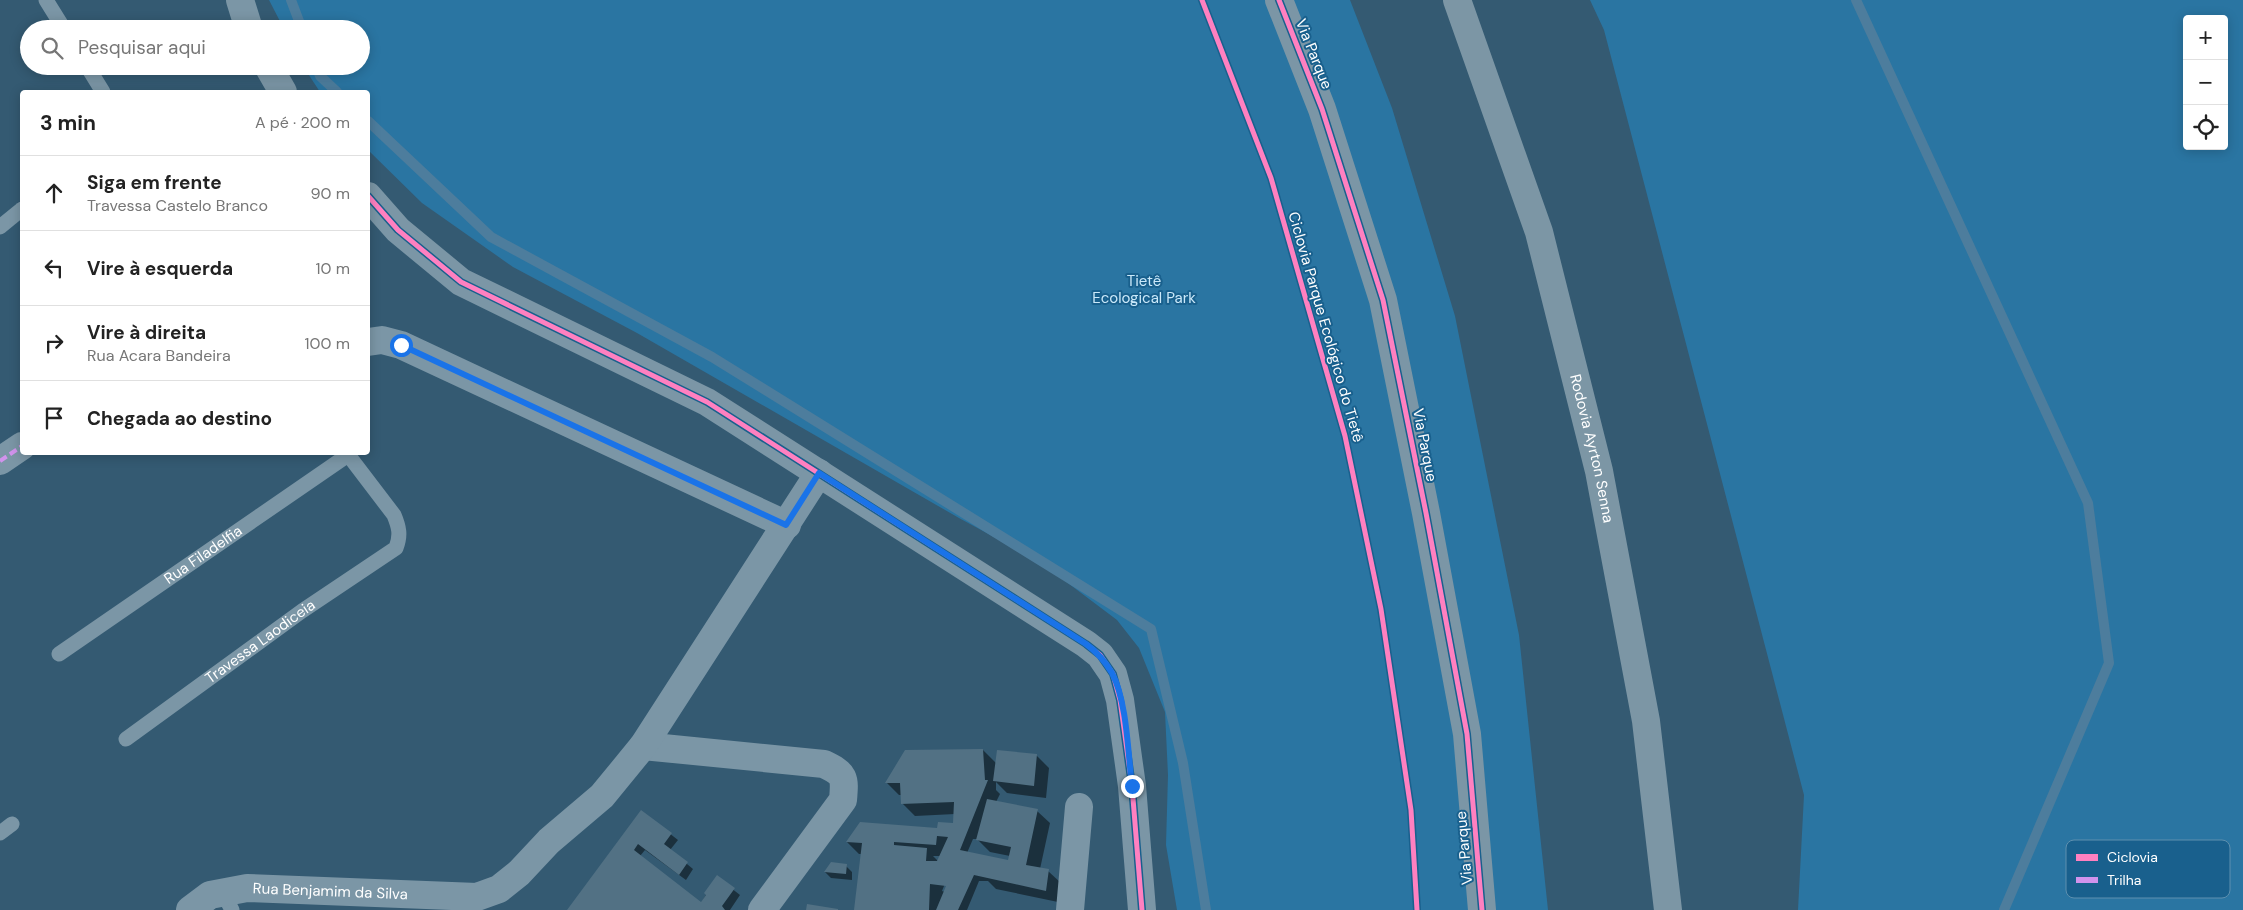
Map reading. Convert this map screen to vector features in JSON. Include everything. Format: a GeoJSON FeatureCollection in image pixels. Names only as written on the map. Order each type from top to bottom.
{"type":"FeatureCollection","features":[{"type":"Feature","properties":{"kind":"highway","name":"Rodovia Ayrton Senna"},"geometry":{"type":"LineString","coordinates":[[1457,0],[1539,232],[1599,471],[1646,721],[1668,910]]}},
{"type":"Feature","properties":{"kind":"street"},"geometry":{"type":"LineString","coordinates":[[240,0],[246,20]]}},
{"type":"Feature","properties":{"kind":"street","name":"Via Parque"},"geometry":{"type":"LineString","coordinates":[[1279,0],[1322,109],[1383,300],[1426,513],[1467,734],[1482,910]]}},
{"type":"Feature","properties":{"kind":"street"},"geometry":{"type":"LineString","coordinates":[[273,75],[282,90]]}},
{"type":"Feature","properties":{"kind":"street"},"geometry":{"type":"LineString","coordinates":[[370,198],[398,230],[461,282],[707,402],[1086,644],[1100,655],[1112,674],[1124,722],[1142,910]]}},
{"type":"Feature","properties":{"kind":"street"},"geometry":{"type":"LineString","coordinates":[[370,342],[382,340],[401,345],[786,525]]}},
{"type":"Feature","properties":{"kind":"street"},"geometry":{"type":"LineString","coordinates":[[0,461],[20,447]]}},
{"type":"Feature","properties":{"kind":"street"},"geometry":{"type":"LineString","coordinates":[[762,910],[843,800],[845,782],[839,771],[824,764],[643,746],[819,473]]}},
{"type":"Feature","properties":{"kind":"street","name":"Rua Benjamim da Silva"},"geometry":{"type":"LineString","coordinates":[[190,910],[210,895],[227,900],[247,888],[384,902],[477,897],[499,889],[519,873],[549,841],[602,796],[643,746]]}},
{"type":"Feature","properties":{"kind":"street"},"geometry":{"type":"LineString","coordinates":[[1070,910],[1079,807]]}},
{"type":"Feature","properties":{"kind":"lane"},"geometry":{"type":"LineString","coordinates":[[46,0],[58,20]]}},
{"type":"Feature","properties":{"kind":"lane"},"geometry":{"type":"LineString","coordinates":[[93,75],[102,90]]}},
{"type":"Feature","properties":{"kind":"lane"},"geometry":{"type":"LineString","coordinates":[[0,227],[20,211]]}},
{"type":"Feature","properties":{"kind":"lane","name":"Rua Filadelfia"},"geometry":{"type":"LineString","coordinates":[[59,654],[346,455]]}},
{"type":"Feature","properties":{"kind":"lane","name":"Travessa Laodiceia"},"geometry":{"type":"LineString","coordinates":[[126,739],[302,611],[396,548],[400,539],[399,527],[394,515],[348,455]]}},
{"type":"Feature","properties":{"kind":"green space","name":"Tietê Ecological Park"},"geometry":{"type":"Polygon","coordinates":[[[269,0],[1350,0],[1392,108],[1455,316],[1519,635],[1548,910],[1177,910],[1166,845],[1168,775],[1165,712],[1139,648],[1117,620],[1040,562],[959,518],[637,333],[513,267],[422,203],[370,152],[370,90],[319,90],[309,75],[370,75],[370,20],[279,20],[269,0]]]}},
{"type":"Feature","properties":{"kind":"green space"},"geometry":{"type":"Polygon","coordinates":[[[1590,0],[2243,0],[2243,910],[1798,910],[1804,795],[1604,30],[1590,0]]]}},
{"type":"Feature","properties":{"kind":"building"},"geometry":{"type":"Polygon","coordinates":[[[983,749],[985,780],[988,780],[960,850],[1008,860],[1011,847],[976,840],[987,799],[1038,809],[1026,865],[1049,869],[1046,891],[974,875],[958,910],[936,910],[946,886],[930,884],[929,910],[854,910],[862,843],[846,842],[860,822],[937,828],[938,822],[953,823],[954,802],[901,804],[900,783],[885,783],[905,750],[983,749]],[[937,836],[936,845],[894,842],[894,845],[927,848],[926,861],[937,861],[948,837],[937,836]]]}},
{"type":"Feature","properties":{"kind":"building"},"geometry":{"type":"Polygon","coordinates":[[[997,750],[1037,754],[1034,786],[993,781],[997,750]]]}},
{"type":"Feature","properties":{"kind":"building"},"geometry":{"type":"Polygon","coordinates":[[[641,810],[672,833],[664,844],[688,862],[679,875],[638,844],[634,850],[701,902],[706,895],[704,893],[717,875],[735,888],[722,906],[725,910],[567,910],[641,810]]]}},
{"type":"Feature","properties":{"kind":"building"},"geometry":{"type":"Polygon","coordinates":[[[831,862],[847,864],[846,874],[824,872],[831,862]]]}},
{"type":"Feature","properties":{"kind":"building"},"geometry":{"type":"Polygon","coordinates":[[[807,904],[838,909],[838,910],[806,910],[807,904]]]}},
{"type":"Feature","properties":{"kind":"waterway"},"geometry":{"type":"LineString","coordinates":[[291,0],[299,20]]}},
{"type":"Feature","properties":{"kind":"waterway"},"geometry":{"type":"LineString","coordinates":[[1856,0],[2088,503],[2109,663],[2004,910]]}},
{"type":"Feature","properties":{"kind":"waterway"},"geometry":{"type":"LineString","coordinates":[[320,75],[335,90]]}},
{"type":"Feature","properties":{"kind":"waterway"},"geometry":{"type":"LineString","coordinates":[[370,123],[491,237],[712,357],[1151,629],[1183,763],[1206,910]]}},
{"type":"Feature","properties":{"kind":"marked path"},"geometry":{"type":"LineString","coordinates":[[0,461],[20,447]]}},
{"type":"Feature","properties":{"kind":"cycle path","name":"Ciclovia Parque Ecológico do Tietê"},"geometry":{"type":"LineString","coordinates":[[1202,0],[1271,178],[1345,436],[1381,609],[1411,810],[1417,910]]}},
{"type":"Feature","properties":{"kind":"cycle path"},"geometry":{"type":"LineString","coordinates":[[1279,0],[1322,109],[1383,300],[1426,513],[1467,734],[1482,910]]}},
{"type":"Feature","properties":{"kind":"cycle path"},"geometry":{"type":"LineString","coordinates":[[370,198],[398,230],[461,282],[707,402],[1086,644],[1100,655],[1113,674],[1120,700],[1132,786],[1142,910]]}},
{"type":"Feature","properties":{"kind":"route"},"geometry":{"type":"LineString","coordinates":[[401,345],[786,525],[819,473],[1086,644],[1100,655],[1112,674],[1120,700],[1132,786]]}}]}
